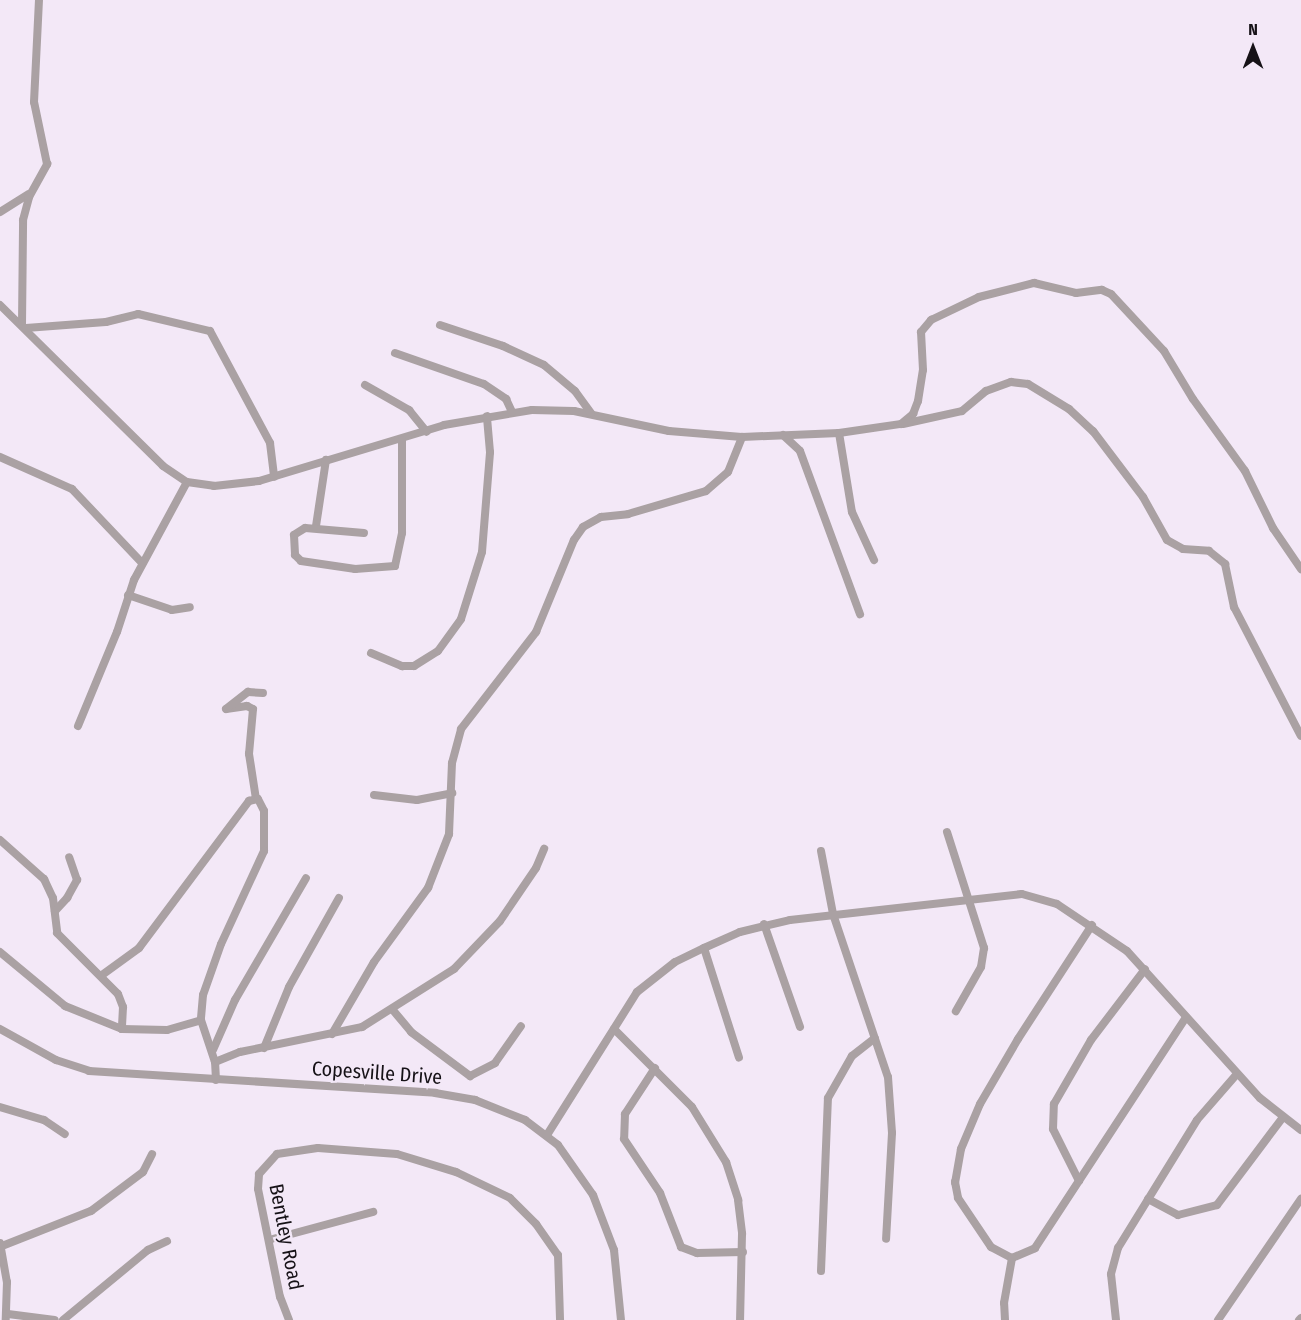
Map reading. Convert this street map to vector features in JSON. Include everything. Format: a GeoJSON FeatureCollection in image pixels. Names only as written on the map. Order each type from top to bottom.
{"type":"FeatureCollection","features":[{"type":"Feature","properties":{"kind":"street"},"geometry":{"type":"LineString","coordinates":[[24,326],[23,220],[31,193],[47,164],[34,102],[39,0]]}},
{"type":"Feature","properties":{"kind":"street"},"geometry":{"type":"LineString","coordinates":[[0,212],[31,193]]}},
{"type":"Feature","properties":{"kind":"street"},"geometry":{"type":"LineString","coordinates":[[901,424],[913,414],[918,401],[923,370],[921,332],[931,320],[979,297],[1028,284],[1043,283],[1076,292],[1107,291],[1164,351],[1193,399],[1245,471],[1273,528],[1301,569]]}},
{"type":"Feature","properties":{"kind":"street"},"geometry":{"type":"LineString","coordinates":[[0,304],[147,452],[187,482],[214,486],[274,477],[427,432],[487,416],[512,412],[591,413],[669,431],[742,437],[839,433],[954,414],[989,389],[1011,382],[1028,384],[1069,409],[1093,431],[1143,497],[1167,540],[1184,549],[1209,551],[1225,564],[1234,607],[1301,736]]}},
{"type":"Feature","properties":{"kind":"street"},"geometry":{"type":"LineString","coordinates":[[24,326],[106,322],[138,314],[210,331],[270,443],[274,477]]}},
{"type":"Feature","properties":{"kind":"street"},"geometry":{"type":"LineString","coordinates":[[440,325],[503,346],[544,365],[575,391],[591,413]]}},
{"type":"Feature","properties":{"kind":"street"},"geometry":{"type":"LineString","coordinates":[[395,353],[483,384],[506,399],[512,412]]}},
{"type":"Feature","properties":{"kind":"street"},"geometry":{"type":"LineString","coordinates":[[365,385],[409,410],[427,432]]}},
{"type":"Feature","properties":{"kind":"street"},"geometry":{"type":"LineString","coordinates":[[371,652],[402,666],[414,666],[438,651],[464,612],[482,552],[490,452],[487,416]]}},
{"type":"Feature","properties":{"kind":"street"},"geometry":{"type":"LineString","coordinates":[[839,433],[852,512],[874,561]]}},
{"type":"Feature","properties":{"kind":"street"},"geometry":{"type":"LineString","coordinates":[[783,435],[800,452],[860,615]]}},
{"type":"Feature","properties":{"kind":"street"},"geometry":{"type":"LineString","coordinates":[[332,1035],[374,962],[428,888],[449,834],[452,763],[461,729],[536,632],[583,527],[601,517],[628,514],[706,491],[728,472],[742,437]]}},
{"type":"Feature","properties":{"kind":"street"},"geometry":{"type":"LineString","coordinates":[[364,532],[316,526],[294,535],[298,559],[355,569],[395,566],[402,533],[402,441]]}},
{"type":"Feature","properties":{"kind":"street"},"geometry":{"type":"LineString","coordinates":[[0,457],[72,489],[142,563]]}},
{"type":"Feature","properties":{"kind":"street"},"geometry":{"type":"LineString","coordinates":[[316,526],[326,460]]}},
{"type":"Feature","properties":{"kind":"street"},"geometry":{"type":"LineString","coordinates":[[78,726],[142,563],[187,482]]}},
{"type":"Feature","properties":{"kind":"street"},"geometry":{"type":"LineString","coordinates":[[128,595],[172,610],[190,607]]}},
{"type":"Feature","properties":{"kind":"street"},"geometry":{"type":"LineString","coordinates":[[216,1080],[213,1050],[201,1020],[203,995],[221,944],[264,851],[264,811],[256,799],[249,753],[254,709],[247,706],[226,709],[248,692],[263,693]]}},
{"type":"Feature","properties":{"kind":"street"},"geometry":{"type":"LineString","coordinates":[[374,795],[417,800],[452,793]]}},
{"type":"Feature","properties":{"kind":"street"},"geometry":{"type":"LineString","coordinates":[[102,975],[140,948],[249,801],[256,799]]}},
{"type":"Feature","properties":{"kind":"street"},"geometry":{"type":"LineString","coordinates":[[947,832],[983,941],[984,961],[956,1011]]}},
{"type":"Feature","properties":{"kind":"street"},"geometry":{"type":"LineString","coordinates":[[0,840],[44,879],[55,911],[59,937],[102,975],[122,1000],[122,1029]]}},
{"type":"Feature","properties":{"kind":"street"},"geometry":{"type":"LineString","coordinates":[[215,1062],[264,1048],[362,1027],[454,969],[496,926],[536,868],[544,849]]}},
{"type":"Feature","properties":{"kind":"street"},"geometry":{"type":"LineString","coordinates":[[821,850],[833,914],[888,1077],[892,1113],[886,1239]]}},
{"type":"Feature","properties":{"kind":"street"},"geometry":{"type":"LineString","coordinates":[[55,911],[68,898],[77,880],[69,857]]}},
{"type":"Feature","properties":{"kind":"street"},"geometry":{"type":"LineString","coordinates":[[213,1050],[235,1000],[306,878]]}},
{"type":"Feature","properties":{"kind":"street"},"geometry":{"type":"LineString","coordinates":[[547,1135],[638,992],[675,962],[764,924],[833,914],[1022,894],[1042,898],[1092,925],[1145,969],[1237,1074],[1283,1117],[1301,1130]]}},
{"type":"Feature","properties":{"kind":"street"},"geometry":{"type":"LineString","coordinates":[[264,1048],[289,987],[339,898]]}},
{"type":"Feature","properties":{"kind":"street"},"geometry":{"type":"LineString","coordinates":[[764,924],[800,1027]]}},
{"type":"Feature","properties":{"kind":"street"},"geometry":{"type":"LineString","coordinates":[[1012,1258],[985,1241],[958,1198],[956,1182],[961,1149],[1008,1058],[1092,925]]}},
{"type":"Feature","properties":{"kind":"street"},"geometry":{"type":"LineString","coordinates":[[704,948],[739,1058]]}},
{"type":"Feature","properties":{"kind":"street"},"geometry":{"type":"LineString","coordinates":[[0,952],[65,1006],[122,1029],[146,1032],[201,1020]]}},
{"type":"Feature","properties":{"kind":"street"},"geometry":{"type":"LineString","coordinates":[[1080,1181],[1053,1129],[1054,1104],[1091,1040],[1145,969]]}},
{"type":"Feature","properties":{"kind":"street"},"geometry":{"type":"LineString","coordinates":[[392,1009],[411,1032],[470,1076],[495,1063],[521,1026]]}},
{"type":"Feature","properties":{"kind":"street"},"geometry":{"type":"LineString","coordinates":[[1012,1258],[1035,1248],[1186,1017]]}},
{"type":"Feature","properties":{"kind":"street","name":"Copesville Drive"},"geometry":{"type":"LineString","coordinates":[[0,1029],[56,1060],[89,1071],[458,1096],[514,1115],[547,1135],[579,1169],[602,1212],[618,1269],[621,1320]]}},
{"type":"Feature","properties":{"kind":"street"},"geometry":{"type":"LineString","coordinates":[[614,1029],[655,1068],[703,1121],[722,1155],[738,1200],[743,1252],[740,1320]]}},
{"type":"Feature","properties":{"kind":"street"},"geometry":{"type":"LineString","coordinates":[[822,1271],[828,1098],[852,1056],[875,1038]]}},
{"type":"Feature","properties":{"kind":"street"},"geometry":{"type":"LineString","coordinates":[[655,1068],[625,1114],[624,1139],[660,1192],[681,1247],[697,1253],[743,1252]]}},
{"type":"Feature","properties":{"kind":"street"},"geometry":{"type":"LineString","coordinates":[[1116,1320],[1111,1274],[1114,1255],[1197,1120],[1237,1074]]}},
{"type":"Feature","properties":{"kind":"street"},"geometry":{"type":"LineString","coordinates":[[0,1107],[44,1120],[65,1134]]}},
{"type":"Feature","properties":{"kind":"street"},"geometry":{"type":"LineString","coordinates":[[1148,1199],[1178,1215],[1217,1205],[1283,1117]]}},
{"type":"Feature","properties":{"kind":"street","name":"Bentley Road"},"geometry":{"type":"LineString","coordinates":[[289,1320],[269,1240],[258,1180],[269,1158],[304,1149],[397,1154],[465,1176],[521,1207],[558,1255],[560,1320]]}},
{"type":"Feature","properties":{"kind":"street"},"geometry":{"type":"LineString","coordinates":[[55,1320],[7,1317],[1,1244],[91,1210],[143,1172],[153,1154]]}},
{"type":"Feature","properties":{"kind":"street"},"geometry":{"type":"LineString","coordinates":[[1218,1320],[1301,1199]]}},
{"type":"Feature","properties":{"kind":"street"},"geometry":{"type":"LineString","coordinates":[[269,1240],[373,1212]]}},
{"type":"Feature","properties":{"kind":"street"},"geometry":{"type":"LineString","coordinates":[[63,1320],[148,1250],[166,1242]]}},
{"type":"Feature","properties":{"kind":"street"},"geometry":{"type":"LineString","coordinates":[[1005,1320],[1004,1303],[1012,1258]]}}]}
